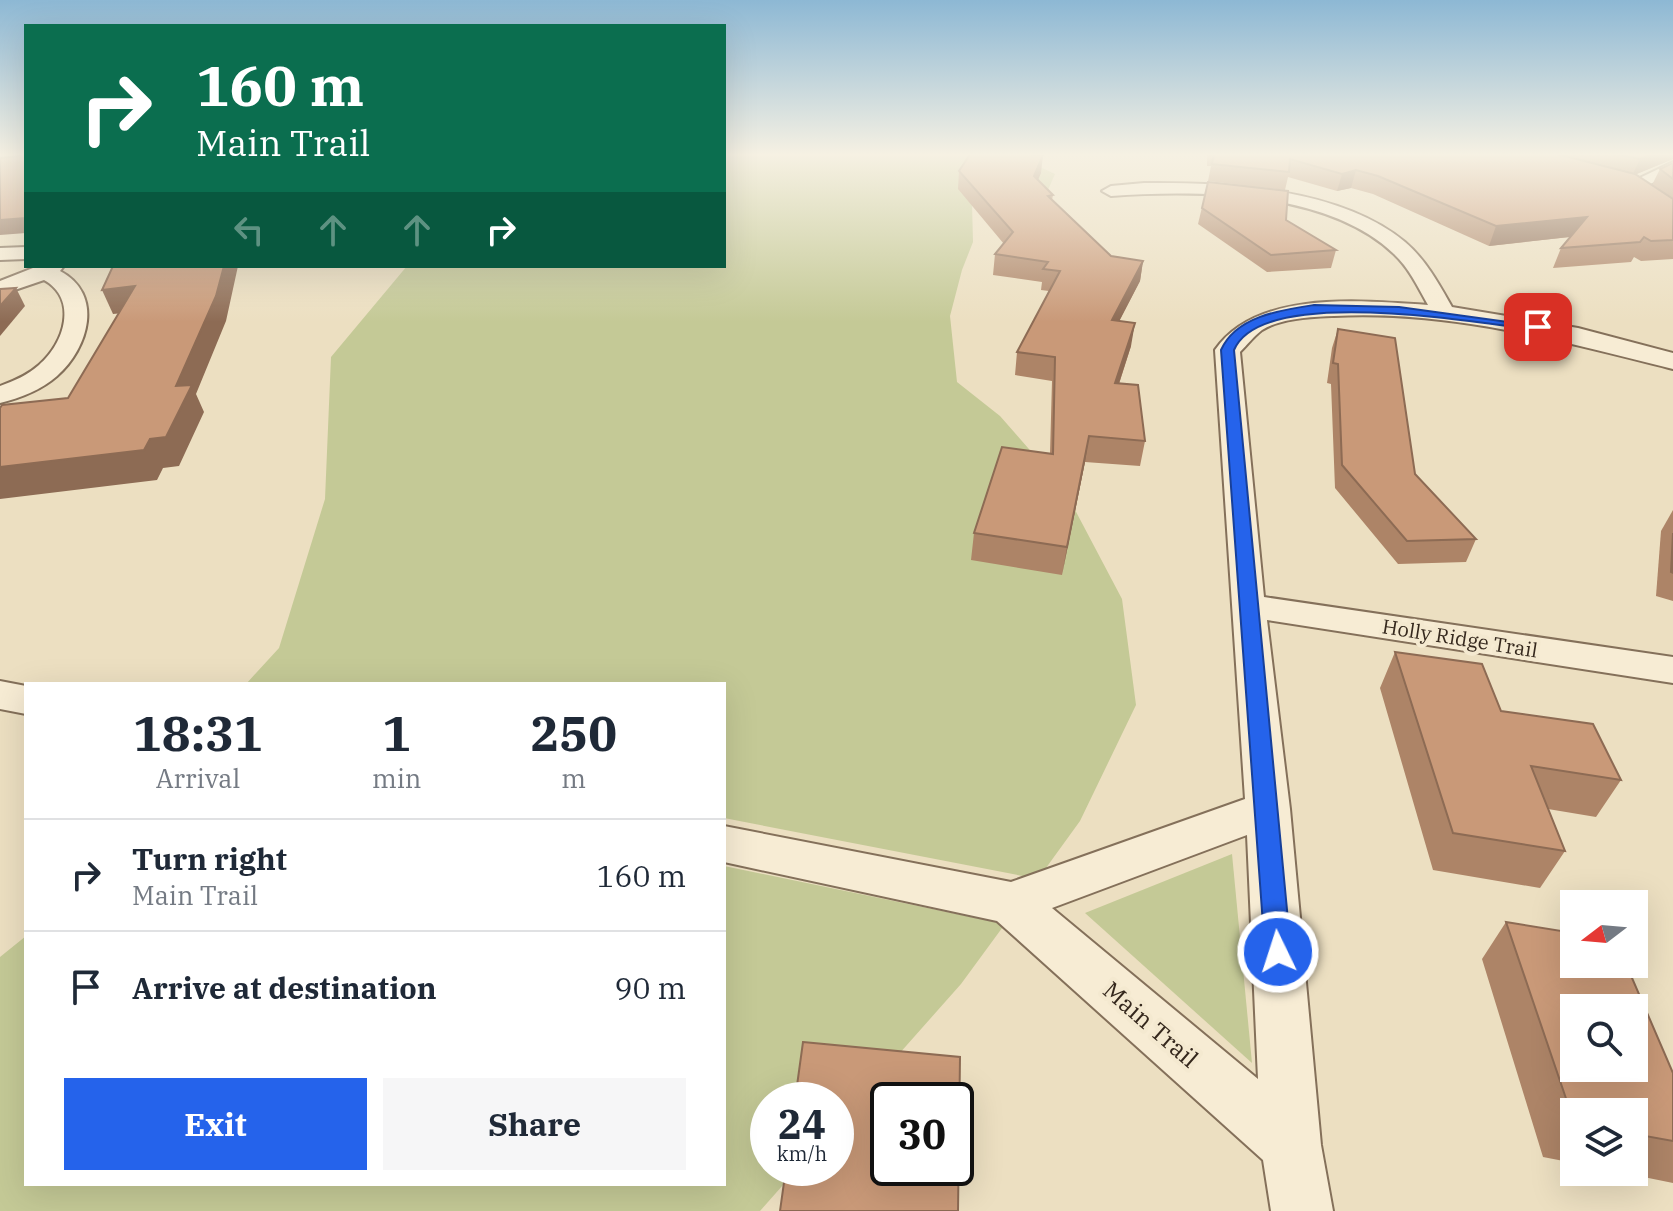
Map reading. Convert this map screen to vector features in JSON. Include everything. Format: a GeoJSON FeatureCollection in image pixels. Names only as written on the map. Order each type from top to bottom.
{"type":"FeatureCollection","features":[{"type":"Feature","properties":{"kind":"street"},"geometry":{"type":"LineString","coordinates":[[1320,210],[1342,216],[1391,241],[1420,271],[1444,314]]}},
{"type":"Feature","properties":{"kind":"street"},"geometry":{"type":"LineString","coordinates":[[0,254],[24,253]]}},
{"type":"Feature","properties":{"kind":"street"},"geometry":{"type":"LineString","coordinates":[[0,288],[50,269],[69,286],[75,302],[76,328],[52,368],[25,386],[0,395]]}},
{"type":"Feature","properties":{"kind":"street"},"geometry":{"type":"LineString","coordinates":[[1302,1211],[1291,1145],[1268,809],[1247,606],[1227,350],[1233,337],[1260,321],[1314,308],[1444,314],[1598,338],[1673,361]]}},
{"type":"Feature","properties":{"kind":"street","name":"Holly Ridge Trail"},"geometry":{"type":"LineString","coordinates":[[1247,606],[1673,670]]}},
{"type":"Feature","properties":{"kind":"street"},"geometry":{"type":"LineString","coordinates":[[0,695],[24,700]]}},
{"type":"Feature","properties":{"kind":"street"},"geometry":{"type":"LineString","coordinates":[[1011,903],[1268,809]]}},
{"type":"Feature","properties":{"kind":"street","name":"Main Trail"},"geometry":{"type":"LineString","coordinates":[[726,844],[1011,903],[1291,1145]]}},
{"type":"Feature","properties":{"kind":"green space"},"geometry":{"type":"Polygon","coordinates":[[[726,210],[972,210],[973,242],[950,316],[957,382],[1000,416],[1064,489],[1122,599],[1136,705],[1080,821],[1038,879],[726,818],[726,682],[248,682],[279,648],[325,499],[331,357],[405,268],[726,268],[726,210]]]}},
{"type":"Feature","properties":{"kind":"green space"},"geometry":{"type":"Polygon","coordinates":[[[1232,854],[1252,1063],[1085,913],[1232,854]]]}},
{"type":"Feature","properties":{"kind":"green space"},"geometry":{"type":"Polygon","coordinates":[[[726,866],[1005,924],[961,984],[874,1082],[870,1082],[870,1087],[854,1105],[854,1082],[750,1082],[750,1186],[782,1186],[760,1211],[0,1211],[0,957],[24,938],[24,1186],[726,1186],[726,866]]]}},
{"type":"Feature","properties":{"kind":"building"},"geometry":{"type":"Polygon","coordinates":[[[0,210],[24,210],[24,218],[0,220],[0,210]]]}},
{"type":"Feature","properties":{"kind":"building"},"geometry":{"type":"Polygon","coordinates":[[[993,210],[1062,210],[1111,256],[1143,261],[1112,320],[1135,323],[1115,383],[1138,385],[1145,441],[1089,436],[1067,547],[974,533],[1002,447],[1053,454],[1055,357],[1017,352],[1060,271],[1043,269],[1048,262],[995,254],[1013,232],[993,210]]]}},
{"type":"Feature","properties":{"kind":"building"},"geometry":{"type":"Polygon","coordinates":[[[1204,210],[1287,210],[1286,220],[1336,250],[1271,255],[1204,210]]]}},
{"type":"Feature","properties":{"kind":"building"},"geometry":{"type":"Polygon","coordinates":[[[1457,210],[1673,210],[1673,240],[1651,241],[1644,237],[1640,242],[1561,248],[1587,217],[1496,226],[1457,210]]]}},
{"type":"Feature","properties":{"kind":"building"},"geometry":{"type":"Polygon","coordinates":[[[112,268],[223,268],[216,296],[176,386],[192,385],[166,437],[150,439],[144,450],[0,467],[2,405],[68,398],[135,286],[102,290],[112,268]]]}},
{"type":"Feature","properties":{"kind":"building"},"geometry":{"type":"Polygon","coordinates":[[[16,288],[0,306],[0,289],[16,288]]]}},
{"type":"Feature","properties":{"kind":"building"},"geometry":{"type":"Polygon","coordinates":[[[1338,329],[1395,338],[1415,474],[1476,539],[1407,541],[1342,465],[1338,364],[1333,363],[1338,329]]]}},
{"type":"Feature","properties":{"kind":"building"},"geometry":{"type":"Polygon","coordinates":[[[1395,652],[1482,664],[1501,711],[1593,724],[1621,780],[1531,766],[1565,851],[1453,833],[1395,652]]]}},
{"type":"Feature","properties":{"kind":"building"},"geometry":{"type":"Polygon","coordinates":[[[1506,922],[1560,931],[1560,978],[1632,978],[1639,994],[1560,994],[1560,1081],[1506,922]]]}},
{"type":"Feature","properties":{"kind":"building"},"geometry":{"type":"Polygon","coordinates":[[[1648,1015],[1673,1073],[1673,1141],[1648,1137],[1648,1098],[1566,1098],[1560,1082],[1648,1082],[1648,1015]]]}},
{"type":"Feature","properties":{"kind":"building"},"geometry":{"type":"Polygon","coordinates":[[[803,1042],[960,1057],[960,1082],[870,1082],[870,1186],[958,1186],[958,1211],[780,1211],[783,1186],[854,1186],[854,1082],[797,1082],[803,1042]]]}},
{"type":"Feature","properties":{"kind":"route"},"geometry":{"type":"LineString","coordinates":[[1278,952],[1227,350],[1233,337],[1245,328],[1288,312],[1314,308],[1399,310],[1538,327]]}}]}
